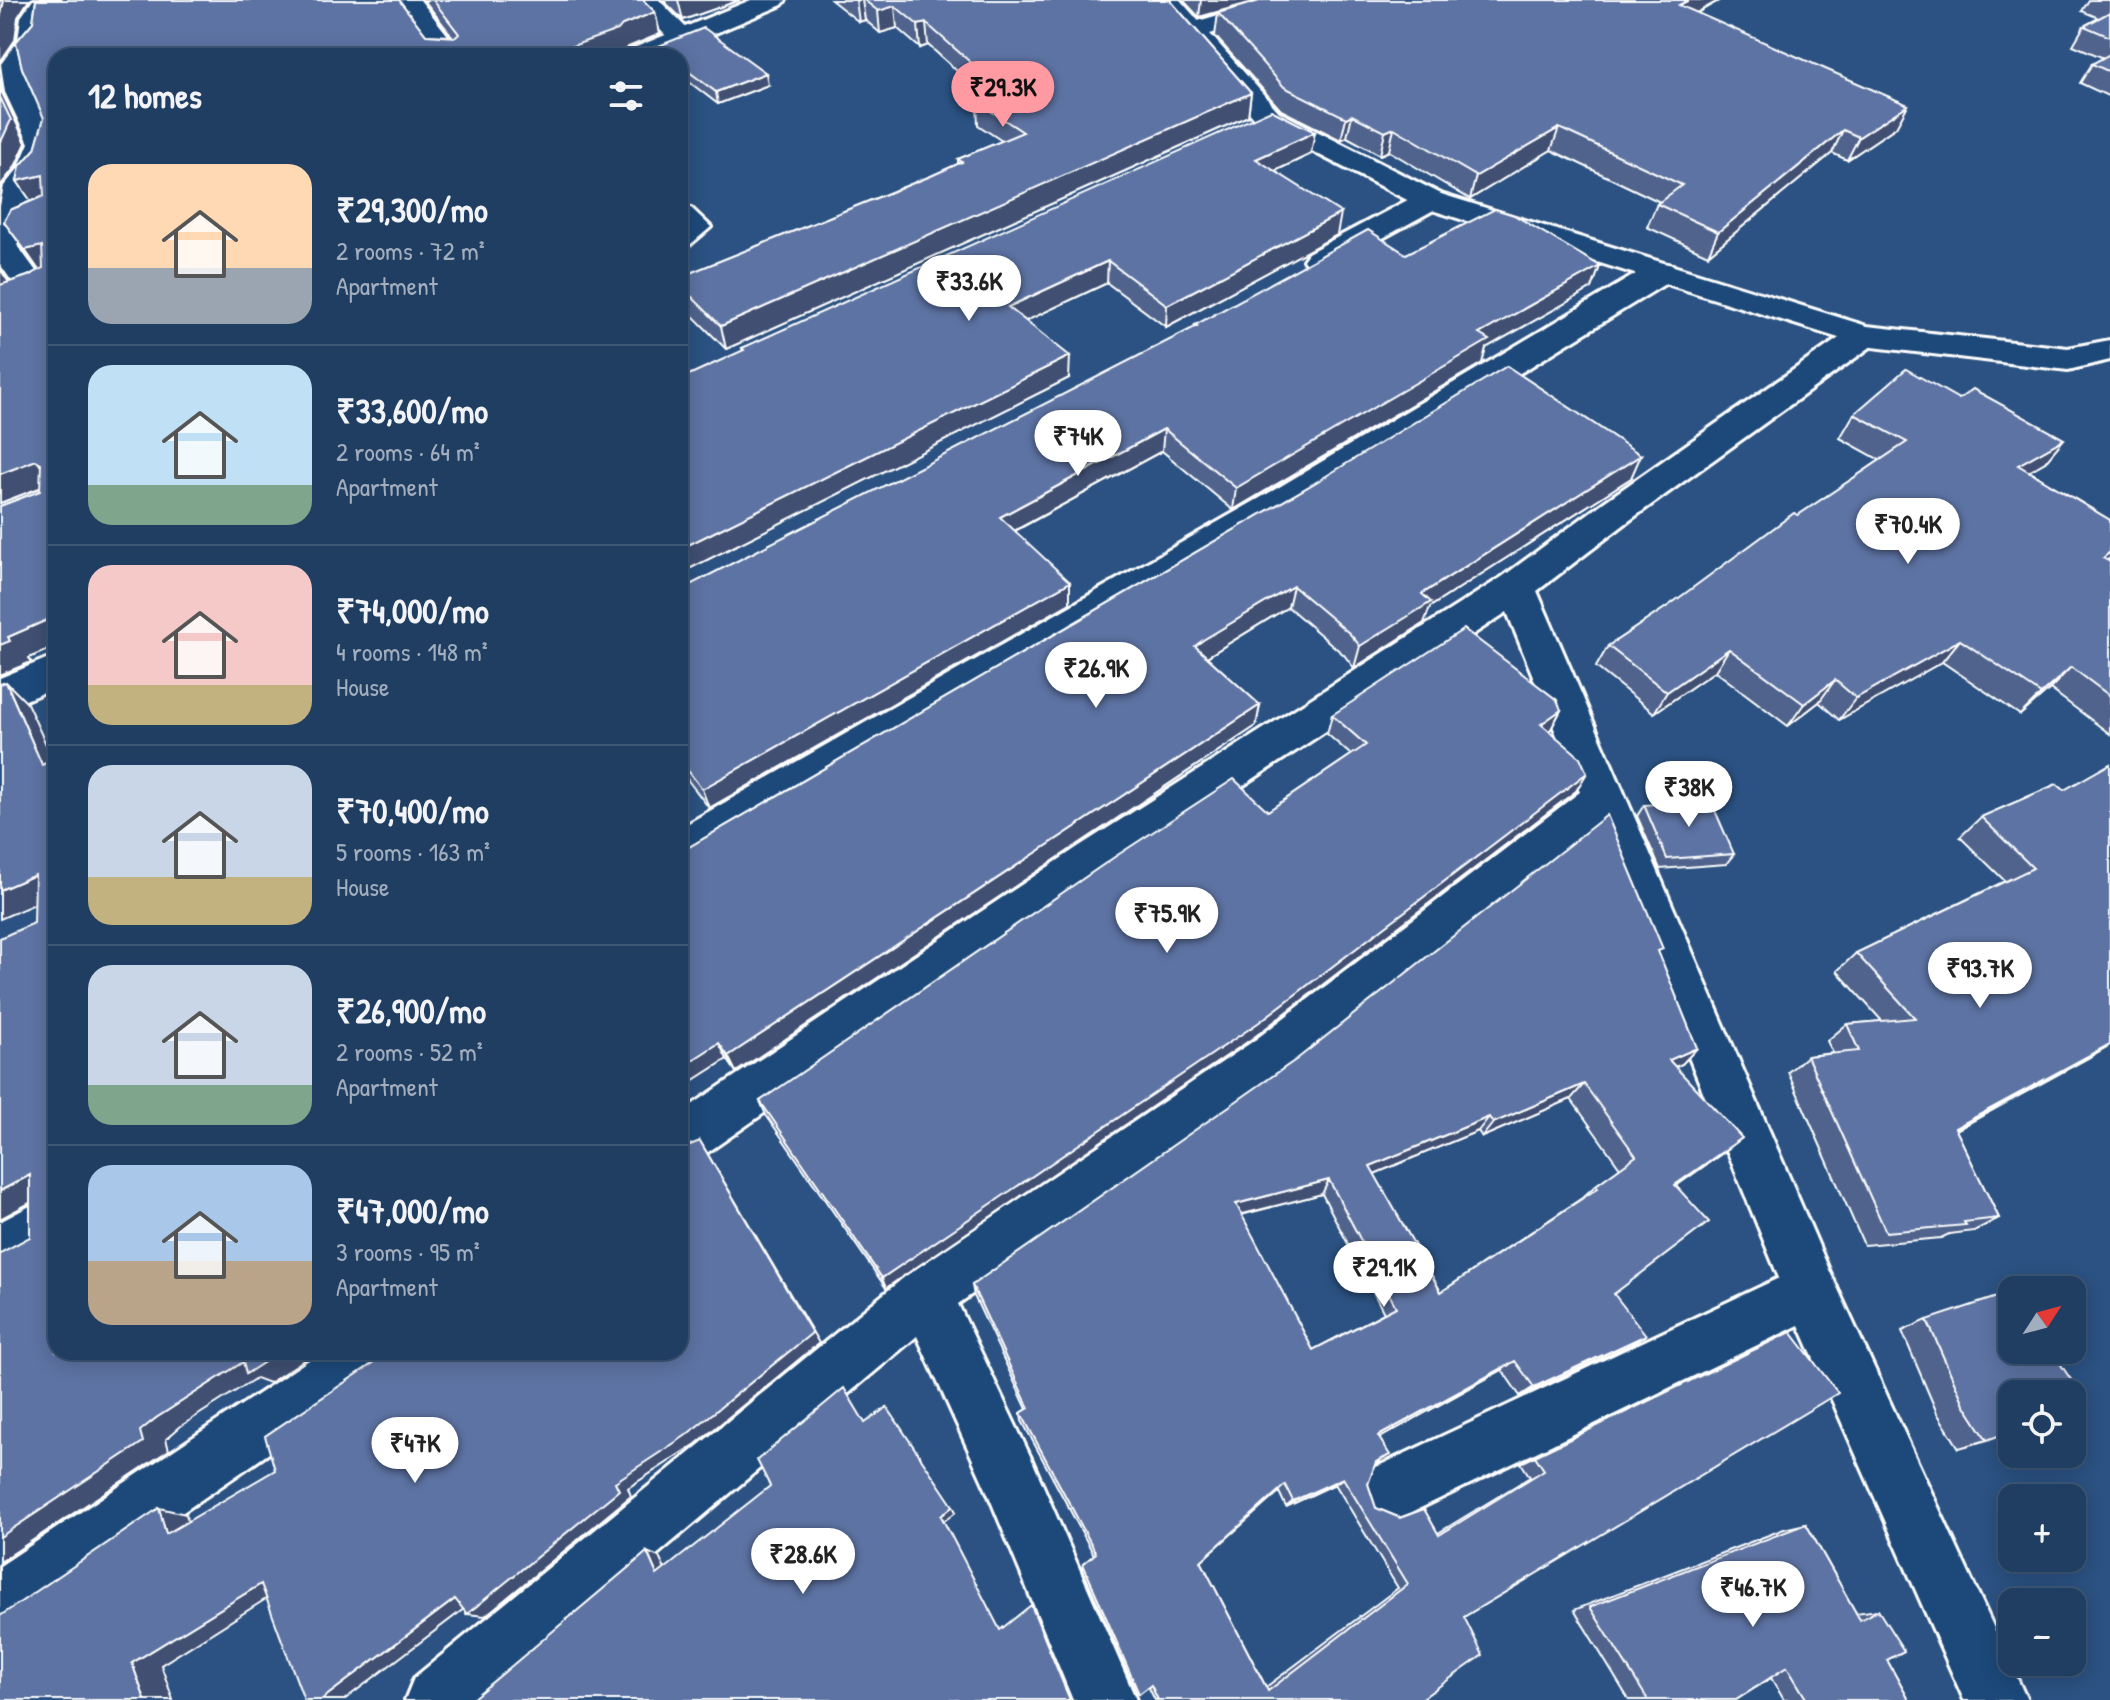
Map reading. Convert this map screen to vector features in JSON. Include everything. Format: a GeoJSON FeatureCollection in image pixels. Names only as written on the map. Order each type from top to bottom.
{"type":"FeatureCollection","features":[{"type":"Feature","properties":{"kind":"street"},"geometry":{"type":"LineString","coordinates":[[0,301],[45,285],[2,245],[11,225],[19,186],[32,171],[43,143],[19,92],[14,64],[31,42],[34,17],[46,0]]}},
{"type":"Feature","properties":{"kind":"street"},"geometry":{"type":"LineString","coordinates":[[407,0],[445,48]]}},
{"type":"Feature","properties":{"kind":"street"},"geometry":{"type":"LineString","coordinates":[[644,0],[683,38]]}},
{"type":"Feature","properties":{"kind":"street"},"geometry":{"type":"LineString","coordinates":[[658,48],[773,0]]}},
{"type":"Feature","properties":{"kind":"street"},"geometry":{"type":"LineString","coordinates":[[1166,0],[1269,118],[1430,200],[1864,336],[2068,359],[2110,350]]}},
{"type":"Feature","properties":{"kind":"street"},"geometry":{"type":"LineString","coordinates":[[1193,31],[1299,0]]}},
{"type":"Feature","properties":{"kind":"street"},"geometry":{"type":"LineString","coordinates":[[1240,132],[1269,118]]}},
{"type":"Feature","properties":{"kind":"street"},"geometry":{"type":"LineString","coordinates":[[1291,276],[1430,200]]}},
{"type":"Feature","properties":{"kind":"street"},"geometry":{"type":"LineString","coordinates":[[11,225],[48,212]]}},
{"type":"Feature","properties":{"kind":"street"},"geometry":{"type":"LineString","coordinates":[[688,220],[696,227],[688,232]]}},
{"type":"Feature","properties":{"kind":"street"},"geometry":{"type":"LineString","coordinates":[[688,845],[1294,495],[1662,272]]}},
{"type":"Feature","properties":{"kind":"street"},"geometry":{"type":"LineString","coordinates":[[688,1137],[1094,860],[1516,587],[1617,511],[1864,336]]}},
{"type":"Feature","properties":{"kind":"street"},"geometry":{"type":"LineString","coordinates":[[1516,587],[1811,1291],[1996,1700]]}},
{"type":"Feature","properties":{"kind":"street"},"geometry":{"type":"LineString","coordinates":[[0,695],[48,674]]}},
{"type":"Feature","properties":{"kind":"street"},"geometry":{"type":"LineString","coordinates":[[436,1700],[926,1294],[1272,1056],[1606,796]]}},
{"type":"Feature","properties":{"kind":"street"},"geometry":{"type":"LineString","coordinates":[[0,1251],[48,1223]]}},
{"type":"Feature","properties":{"kind":"street"},"geometry":{"type":"LineString","coordinates":[[1391,1491],[1811,1291]]}},
{"type":"Feature","properties":{"kind":"street"},"geometry":{"type":"LineString","coordinates":[[926,1294],[1011,1478],[1105,1700]]}},
{"type":"Feature","properties":{"kind":"street"},"geometry":{"type":"LineString","coordinates":[[0,1602],[358,1360]]}},
{"type":"Feature","properties":{"kind":"building"},"geometry":{"type":"Polygon","coordinates":[[[36,0],[399,0],[426,35],[456,37],[459,34],[433,0],[643,0],[655,12],[622,25],[618,30],[567,48],[48,48],[48,620],[8,637],[10,641],[0,645],[0,506],[40,491],[41,463],[36,460],[0,474],[0,285],[43,268],[42,246],[25,250],[4,222],[10,210],[44,196],[43,175],[17,181],[20,166],[35,149],[44,118],[22,68],[16,42],[33,22],[36,0]]]}},
{"type":"Feature","properties":{"kind":"building"},"geometry":{"type":"Polygon","coordinates":[[[864,0],[1170,0],[1251,93],[721,326],[688,293],[688,274],[931,176],[962,162],[958,159],[1023,132],[977,102],[1004,92],[926,23],[918,25],[895,6],[878,11],[864,0]]]}},
{"type":"Feature","properties":{"kind":"building"},"geometry":{"type":"Polygon","coordinates":[[[1263,0],[1689,0],[1679,5],[1908,105],[1859,137],[1843,130],[1718,232],[1657,204],[1682,185],[1559,128],[1476,176],[1394,128],[1385,132],[1352,115],[1346,118],[1284,87],[1218,13],[1263,0]]]}},
{"type":"Feature","properties":{"kind":"building"},"geometry":{"type":"Polygon","coordinates":[[[2110,12],[2110,37],[2084,26],[2110,12]]]}},
{"type":"Feature","properties":{"kind":"building"},"geometry":{"type":"Polygon","coordinates":[[[704,28],[766,73],[716,92],[688,71],[688,48],[656,47],[704,28]]]}},
{"type":"Feature","properties":{"kind":"building"},"geometry":{"type":"Polygon","coordinates":[[[2110,54],[2110,72],[2092,64],[2110,54]]]}},
{"type":"Feature","properties":{"kind":"building"},"geometry":{"type":"Polygon","coordinates":[[[0,97],[11,120],[0,144],[0,97]]]}},
{"type":"Feature","properties":{"kind":"building"},"geometry":{"type":"Polygon","coordinates":[[[1271,110],[1315,132],[1256,159],[1341,213],[1167,305],[1108,261],[1008,307],[1070,356],[688,545],[688,375],[744,350],[742,348],[1271,110]]]}},
{"type":"Feature","properties":{"kind":"building"},"geometry":{"type":"Polygon","coordinates":[[[1495,209],[1514,215],[1600,266],[1479,334],[1489,340],[1236,488],[1164,429],[1000,517],[1070,582],[702,789],[688,771],[688,586],[1197,326],[1368,230],[1406,254],[1495,209]]]}},
{"type":"Feature","properties":{"kind":"building"},"geometry":{"type":"Polygon","coordinates":[[[1507,366],[1641,455],[1422,594],[1431,602],[1360,646],[1293,586],[1203,640],[1195,646],[1260,705],[728,1056],[719,1043],[688,1063],[688,847],[1313,484],[1507,366]]]}},
{"type":"Feature","properties":{"kind":"building"},"geometry":{"type":"Polygon","coordinates":[[[1906,369],[1959,399],[1973,389],[2064,439],[2018,465],[2110,520],[2110,552],[2103,558],[2110,562],[2110,696],[2071,667],[2041,694],[1960,640],[1856,698],[1835,680],[1804,704],[1729,649],[1667,692],[1608,646],[1794,513],[1798,515],[1907,442],[1854,414],[1906,369]]]}},
{"type":"Feature","properties":{"kind":"building"},"geometry":{"type":"Polygon","coordinates":[[[1464,629],[1557,700],[1561,710],[1541,724],[1580,757],[1587,773],[1258,1023],[882,1278],[760,1101],[1113,858],[1234,779],[1268,811],[1366,745],[1332,715],[1464,629]]]}},
{"type":"Feature","properties":{"kind":"building"},"geometry":{"type":"Polygon","coordinates":[[[6,682],[42,765],[48,762],[48,1360],[268,1360],[246,1374],[243,1362],[156,1418],[140,1431],[143,1442],[0,1537],[0,1253],[30,1237],[30,1175],[0,1191],[0,938],[34,923],[35,875],[0,890],[0,684],[6,682]]]}},
{"type":"Feature","properties":{"kind":"building"},"geometry":{"type":"Polygon","coordinates":[[[2110,764],[2110,1044],[1955,1128],[1999,1218],[1964,1222],[1966,1225],[1886,1232],[1807,1056],[1859,1051],[1847,1024],[1915,1018],[1856,953],[2033,868],[1981,817],[2057,784],[2064,790],[2110,764]]]}},
{"type":"Feature","properties":{"kind":"building"},"geometry":{"type":"Polygon","coordinates":[[[1710,799],[1734,854],[1667,859],[1644,805],[1710,799]]]}},
{"type":"Feature","properties":{"kind":"building"},"geometry":{"type":"Polygon","coordinates":[[[1607,815],[1663,949],[1658,951],[1697,1048],[1669,1060],[1742,1138],[1675,1185],[1709,1222],[1614,1294],[1646,1335],[1534,1387],[1515,1361],[1378,1436],[1390,1455],[1376,1462],[1368,1484],[1376,1508],[1400,1518],[1424,1509],[1439,1535],[1544,1470],[1535,1456],[1791,1332],[1838,1393],[1464,1617],[1483,1655],[1420,1700],[1158,1700],[1151,1685],[1139,1694],[1083,1564],[1096,1553],[1021,1413],[1029,1408],[972,1285],[1297,1059],[1607,815]],[[1584,1084],[1493,1123],[1489,1117],[1370,1166],[1441,1292],[1598,1188],[1596,1185],[1636,1156],[1584,1084]],[[1329,1180],[1236,1204],[1313,1350],[1396,1307],[1329,1180]],[[1343,1478],[1293,1501],[1285,1485],[1201,1561],[1268,1691],[1408,1584],[1343,1478]]]}},
{"type":"Feature","properties":{"kind":"building"},"geometry":{"type":"Polygon","coordinates":[[[700,1141],[812,1333],[685,1436],[615,1482],[619,1490],[467,1614],[455,1599],[321,1700],[304,1700],[261,1584],[132,1663],[145,1700],[0,1700],[0,1616],[159,1508],[166,1534],[275,1470],[265,1436],[374,1360],[688,1360],[688,1146],[700,1141]]]}},
{"type":"Feature","properties":{"kind":"building"},"geometry":{"type":"Polygon","coordinates":[[[1998,1297],[1998,1364],[2060,1364],[2071,1380],[1998,1380],[1998,1436],[1987,1440],[1964,1404],[1927,1320],[1998,1297]]]}},
{"type":"Feature","properties":{"kind":"building"},"geometry":{"type":"Polygon","coordinates":[[[844,1388],[865,1423],[887,1407],[953,1506],[941,1516],[1000,1630],[1031,1605],[1070,1700],[471,1700],[647,1552],[657,1575],[770,1486],[757,1460],[844,1388]]]}},
{"type":"Feature","properties":{"kind":"building"},"geometry":{"type":"Polygon","coordinates":[[[1806,1524],[1860,1620],[1878,1610],[1904,1651],[1887,1660],[1909,1700],[1807,1700],[1787,1667],[1736,1700],[1648,1700],[1590,1607],[1806,1524]]]}}]}
